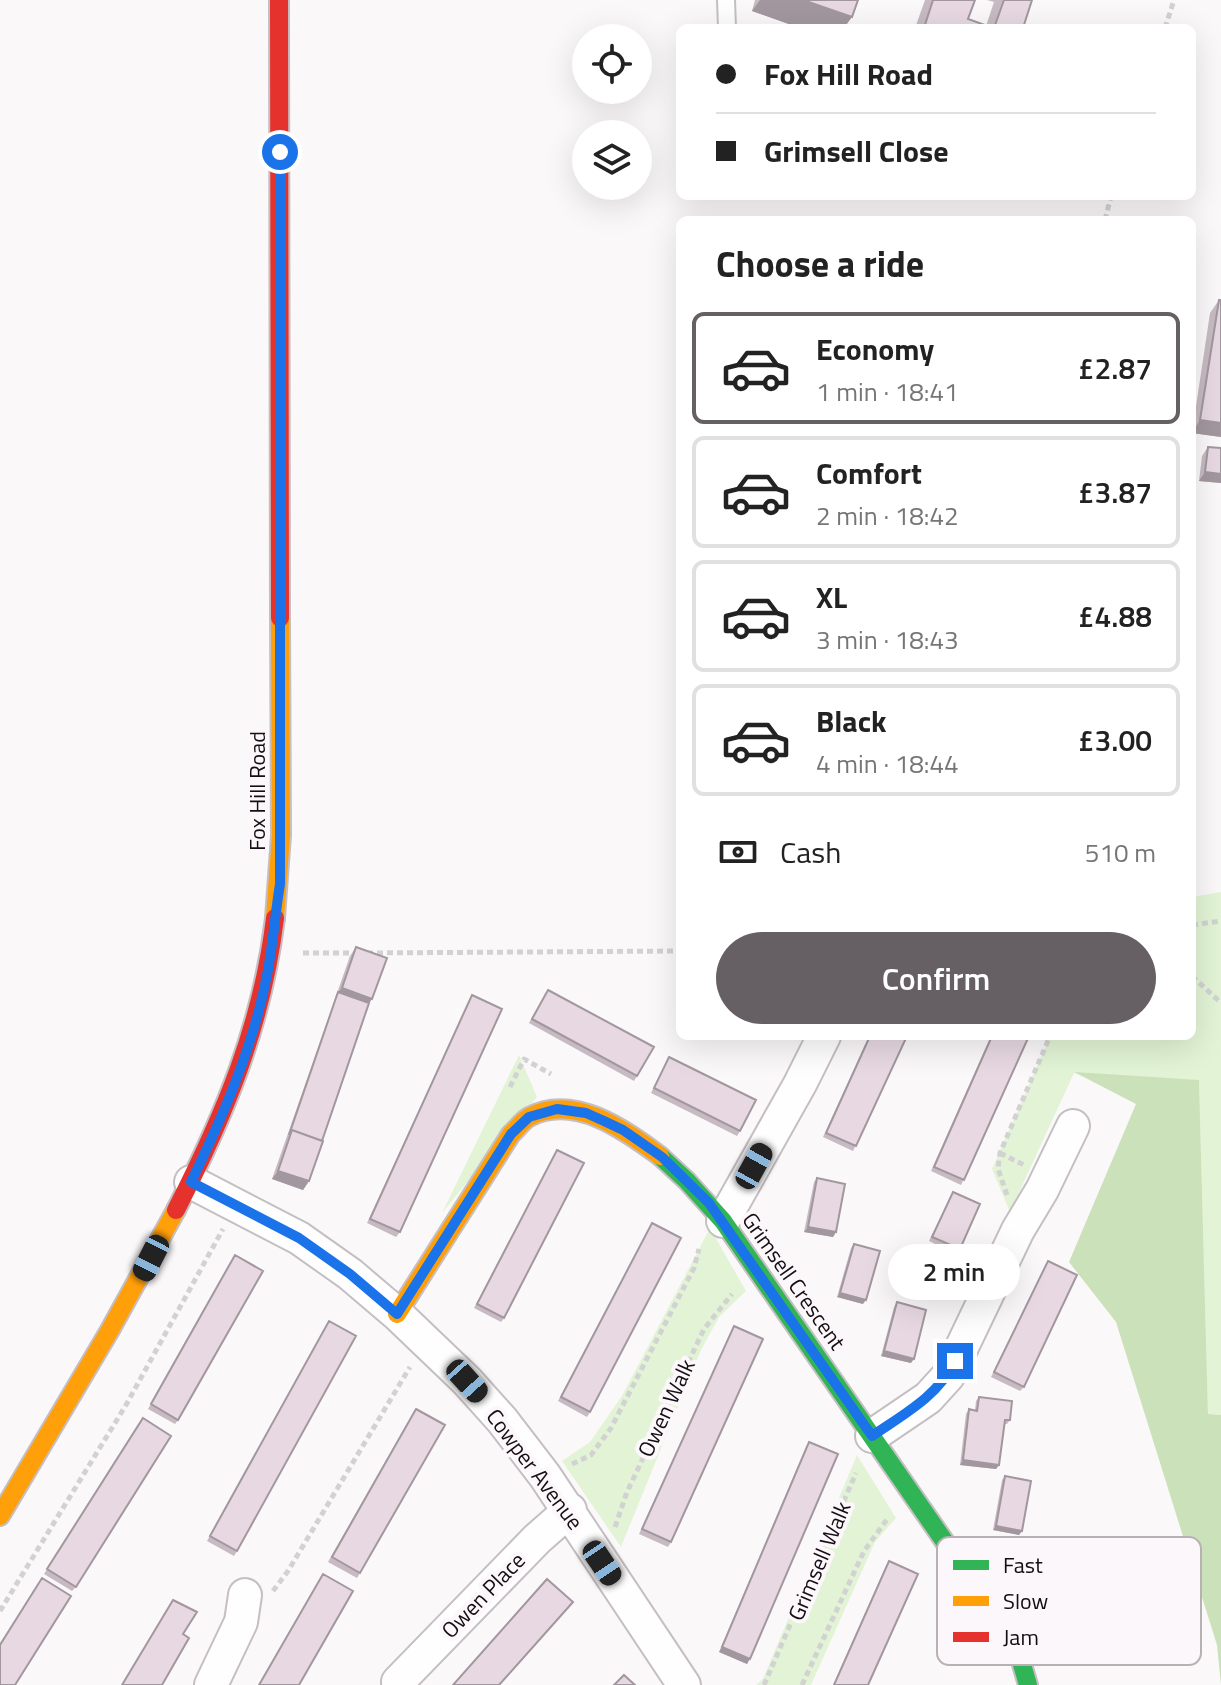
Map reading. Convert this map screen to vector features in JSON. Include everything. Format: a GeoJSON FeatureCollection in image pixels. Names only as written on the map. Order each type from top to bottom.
{"type":"FeatureCollection","features":[{"type":"Feature","properties":{"kind":"street","name":"Fox Hill Road"},"geometry":{"type":"LineString","coordinates":[[0,1516],[135,1289],[191,1182],[221,1119],[245,1054],[267,976],[280,884],[281,835],[279,0]]}},
{"type":"Feature","properties":{"kind":"street"},"geometry":{"type":"LineString","coordinates":[[716,1212],[791,1076],[821,1040]]}},
{"type":"Feature","properties":{"kind":"street","name":"Grimsell Crescent"},"geometry":{"type":"LineString","coordinates":[[397,1314],[511,1134],[529,1117],[557,1109],[586,1113],[614,1126],[662,1157],[716,1212],[941,1537]]}},
{"type":"Feature","properties":{"kind":"street"},"geometry":{"type":"LineString","coordinates":[[872,1436],[928,1398],[948,1376],[1018,1230],[1042,1190],[1073,1126]]}},
{"type":"Feature","properties":{"kind":"street","name":"Cowper Avenue"},"geometry":{"type":"LineString","coordinates":[[191,1182],[299,1238],[350,1274],[426,1340],[493,1410],[545,1476],[684,1685]]}},
{"type":"Feature","properties":{"kind":"street","name":"Owen Place"},"geometry":{"type":"LineString","coordinates":[[398,1682],[537,1539],[570,1510]]}},
{"type":"Feature","properties":{"kind":"street"},"geometry":{"type":"LineString","coordinates":[[211,1685],[241,1622],[245,1595]]}},
{"type":"Feature","properties":{"kind":"street","name":"Grimsell Crescent"},"geometry":{"type":"LineString","coordinates":[[1022,1665],[1028,1685]]}},
{"type":"Feature","properties":{"kind":"lane"},"geometry":{"type":"LineString","coordinates":[[726,0],[727,24]]}},
{"type":"Feature","properties":{"kind":"path"},"geometry":{"type":"LineString","coordinates":[[1166,24],[1174,0]]}},
{"type":"Feature","properties":{"kind":"path"},"geometry":{"type":"LineString","coordinates":[[1196,924],[1221,921]]}},
{"type":"Feature","properties":{"kind":"path"},"geometry":{"type":"LineString","coordinates":[[270,953],[676,951]]}},
{"type":"Feature","properties":{"kind":"path"},"geometry":{"type":"LineString","coordinates":[[1196,980],[1221,1003]]}},
{"type":"Feature","properties":{"kind":"path"},"geometry":{"type":"LineString","coordinates":[[1018,1230],[998,1169],[1000,1153],[1048,1040]]}},
{"type":"Feature","properties":{"kind":"path"},"geometry":{"type":"LineString","coordinates":[[0,1611],[126,1405],[236,1204]]}},
{"type":"Feature","properties":{"kind":"path","name":"Owen Walk"},"geometry":{"type":"LineString","coordinates":[[545,1476],[591,1455],[611,1428],[694,1268],[716,1212]]}},
{"type":"Feature","properties":{"kind":"path","name":"Owen Walk"},"geometry":{"type":"LineString","coordinates":[[602,1563],[627,1492],[704,1329],[717,1309],[743,1282],[763,1277]]}},
{"type":"Feature","properties":{"kind":"path"},"geometry":{"type":"LineString","coordinates":[[245,1595],[274,1590],[288,1571],[426,1340]]}},
{"type":"Feature","properties":{"kind":"path","name":"Grimsell Walk"},"geometry":{"type":"LineString","coordinates":[[764,1685],[872,1436]]}},
{"type":"Feature","properties":{"kind":"path","name":"Grimsell Walk"},"geometry":{"type":"LineString","coordinates":[[802,1685],[864,1551],[878,1529],[911,1494]]}},
{"type":"Feature","properties":{"kind":"green space"},"geometry":{"type":"Polygon","coordinates":[[[1221,892],[1221,1415],[1208,1414],[1199,1081],[1074,1073],[1010,1212],[992,1169],[1046,1045],[1045,1040],[1196,1040],[1196,896],[1221,892]]]}},
{"type":"Feature","properties":{"kind":"green space"},"geometry":{"type":"Polygon","coordinates":[[[519,1055],[537,1097],[442,1213],[519,1055]]]}},
{"type":"Feature","properties":{"kind":"green space"},"geometry":{"type":"Polygon","coordinates":[[[1074,1072],[1199,1080],[1208,1414],[1221,1415],[1221,1685],[1217,1645],[1201,1594],[1201,1537],[1183,1537],[1116,1322],[1069,1262],[1136,1104],[1074,1072]]]}},
{"type":"Feature","properties":{"kind":"green space"},"geometry":{"type":"Polygon","coordinates":[[[710,1228],[746,1291],[719,1317],[701,1350],[621,1547],[562,1461],[590,1442],[622,1396],[710,1228]]]}},
{"type":"Feature","properties":{"kind":"green space"},"geometry":{"type":"Polygon","coordinates":[[[857,1455],[896,1518],[875,1542],[811,1685],[756,1685],[763,1679],[857,1455]]]}},
{"type":"Feature","properties":{"kind":"building"},"geometry":{"type":"Polygon","coordinates":[[[803,0],[858,0],[852,17],[803,0]]]}},
{"type":"Feature","properties":{"kind":"building"},"geometry":{"type":"Polygon","coordinates":[[[933,0],[975,0],[968,19],[982,24],[925,24],[933,0]]]}},
{"type":"Feature","properties":{"kind":"building"},"geometry":{"type":"Polygon","coordinates":[[[1004,0],[1032,0],[1024,24],[995,24],[1004,0]]]}},
{"type":"Feature","properties":{"kind":"building"},"geometry":{"type":"Polygon","coordinates":[[[1221,300],[1221,423],[1200,420],[1221,300]]]}},
{"type":"Feature","properties":{"kind":"building"},"geometry":{"type":"Polygon","coordinates":[[[1208,447],[1221,448],[1221,474],[1205,472],[1208,447]]]}},
{"type":"Feature","properties":{"kind":"building"},"geometry":{"type":"Polygon","coordinates":[[[356,947],[387,958],[372,999],[342,988],[356,947]]]}},
{"type":"Feature","properties":{"kind":"building"},"geometry":{"type":"Polygon","coordinates":[[[548,990],[654,1047],[637,1076],[532,1019],[548,990]]]}},
{"type":"Feature","properties":{"kind":"building"},"geometry":{"type":"Polygon","coordinates":[[[338,992],[369,1003],[322,1141],[292,1130],[289,1135],[338,992]]]}},
{"type":"Feature","properties":{"kind":"building"},"geometry":{"type":"Polygon","coordinates":[[[472,995],[502,1009],[400,1232],[370,1219],[472,995]]]}},
{"type":"Feature","properties":{"kind":"building"},"geometry":{"type":"Polygon","coordinates":[[[868,1040],[905,1040],[856,1146],[826,1133],[868,1040]]]}},
{"type":"Feature","properties":{"kind":"building"},"geometry":{"type":"Polygon","coordinates":[[[990,1040],[1027,1040],[964,1180],[934,1167],[990,1040]]]}},
{"type":"Feature","properties":{"kind":"building"},"geometry":{"type":"Polygon","coordinates":[[[669,1057],[756,1100],[740,1131],[654,1088],[669,1057]]]}},
{"type":"Feature","properties":{"kind":"building"},"geometry":{"type":"Polygon","coordinates":[[[292,1130],[323,1141],[309,1181],[278,1171],[292,1130]]]}},
{"type":"Feature","properties":{"kind":"building"},"geometry":{"type":"Polygon","coordinates":[[[557,1150],[584,1163],[504,1318],[477,1304],[557,1150]]]}},
{"type":"Feature","properties":{"kind":"building"},"geometry":{"type":"Polygon","coordinates":[[[817,1178],[845,1184],[836,1232],[808,1227],[817,1178]]]}},
{"type":"Feature","properties":{"kind":"building"},"geometry":{"type":"Polygon","coordinates":[[[953,1192],[980,1204],[960,1249],[932,1237],[953,1192]]]}},
{"type":"Feature","properties":{"kind":"building"},"geometry":{"type":"Polygon","coordinates":[[[652,1223],[681,1238],[590,1412],[561,1397],[652,1223]]]}},
{"type":"Feature","properties":{"kind":"building"},"geometry":{"type":"Polygon","coordinates":[[[854,1244],[880,1251],[866,1300],[840,1293],[854,1244]]]}},
{"type":"Feature","properties":{"kind":"building"},"geometry":{"type":"Polygon","coordinates":[[[235,1255],[263,1271],[178,1420],[151,1404],[235,1255]]]}},
{"type":"Feature","properties":{"kind":"building"},"geometry":{"type":"Polygon","coordinates":[[[1048,1261],[1077,1275],[1024,1387],[994,1372],[1048,1261]]]}},
{"type":"Feature","properties":{"kind":"building"},"geometry":{"type":"Polygon","coordinates":[[[897,1302],[926,1310],[914,1359],[884,1351],[897,1302]]]}},
{"type":"Feature","properties":{"kind":"building"},"geometry":{"type":"Polygon","coordinates":[[[329,1321],[356,1336],[237,1551],[210,1536],[329,1321]]]}},
{"type":"Feature","properties":{"kind":"building"},"geometry":{"type":"Polygon","coordinates":[[[734,1326],[763,1339],[671,1542],[642,1529],[734,1326]]]}},
{"type":"Feature","properties":{"kind":"building"},"geometry":{"type":"Polygon","coordinates":[[[979,1397],[1012,1401],[1010,1420],[1005,1420],[999,1465],[963,1460],[969,1409],[977,1411],[979,1397]]]}},
{"type":"Feature","properties":{"kind":"building"},"geometry":{"type":"Polygon","coordinates":[[[416,1409],[445,1425],[360,1573],[332,1557],[416,1409]]]}},
{"type":"Feature","properties":{"kind":"building"},"geometry":{"type":"Polygon","coordinates":[[[143,1418],[171,1436],[76,1587],[47,1569],[143,1418]]]}},
{"type":"Feature","properties":{"kind":"building"},"geometry":{"type":"Polygon","coordinates":[[[809,1442],[838,1454],[750,1659],[722,1647],[809,1442]]]}},
{"type":"Feature","properties":{"kind":"building"},"geometry":{"type":"Polygon","coordinates":[[[1005,1476],[1031,1481],[1022,1531],[996,1526],[1005,1476]]]}},
{"type":"Feature","properties":{"kind":"building"},"geometry":{"type":"Polygon","coordinates":[[[889,1561],[918,1574],[868,1685],[834,1685],[889,1561]]]}},
{"type":"Feature","properties":{"kind":"building"},"geometry":{"type":"Polygon","coordinates":[[[323,1574],[353,1591],[299,1685],[259,1685],[323,1574]]]}},
{"type":"Feature","properties":{"kind":"building"},"geometry":{"type":"Polygon","coordinates":[[[42,1578],[71,1596],[15,1685],[0,1685],[0,1645],[42,1578]]]}},
{"type":"Feature","properties":{"kind":"building"},"geometry":{"type":"Polygon","coordinates":[[[547,1579],[573,1602],[499,1685],[453,1685],[547,1579]]]}},
{"type":"Feature","properties":{"kind":"building"},"geometry":{"type":"Polygon","coordinates":[[[173,1600],[197,1612],[183,1634],[189,1638],[162,1685],[122,1685],[173,1600]]]}},
{"type":"Feature","properties":{"kind":"building"},"geometry":{"type":"Polygon","coordinates":[[[624,1675],[635,1685],[614,1685],[624,1675]]]}},
{"type":"Feature","properties":{"kind":"traffic: fast"},"geometry":{"type":"LineString","coordinates":[[660,1156],[723,1221],[941,1537]]}},
{"type":"Feature","properties":{"kind":"traffic: fast"},"geometry":{"type":"LineString","coordinates":[[1022,1665],[1028,1685]]}},
{"type":"Feature","properties":{"kind":"traffic: slow"},"geometry":{"type":"LineString","coordinates":[[275,918],[281,835],[280,618]]}},
{"type":"Feature","properties":{"kind":"traffic: slow"},"geometry":{"type":"LineString","coordinates":[[397,1314],[511,1134],[529,1117],[564,1109],[581,1112],[615,1126],[660,1156]]}},
{"type":"Feature","properties":{"kind":"traffic: slow"},"geometry":{"type":"LineString","coordinates":[[0,1516],[110,1330],[176,1210]]}},
{"type":"Feature","properties":{"kind":"traffic: jam"},"geometry":{"type":"LineString","coordinates":[[279,0],[280,618]]}},
{"type":"Feature","properties":{"kind":"traffic: jam"},"geometry":{"type":"LineString","coordinates":[[176,1210],[225,1104],[251,1033],[275,918]]}},
{"type":"Feature","properties":{"kind":"route"},"geometry":{"type":"LineString","coordinates":[[280,152],[280,884],[267,976],[245,1054],[221,1119],[191,1182],[299,1238],[350,1274],[397,1314],[511,1134],[529,1117],[557,1109],[586,1113],[623,1130],[662,1157],[709,1203],[872,1436],[928,1398],[948,1376],[955,1361]]}}]}
